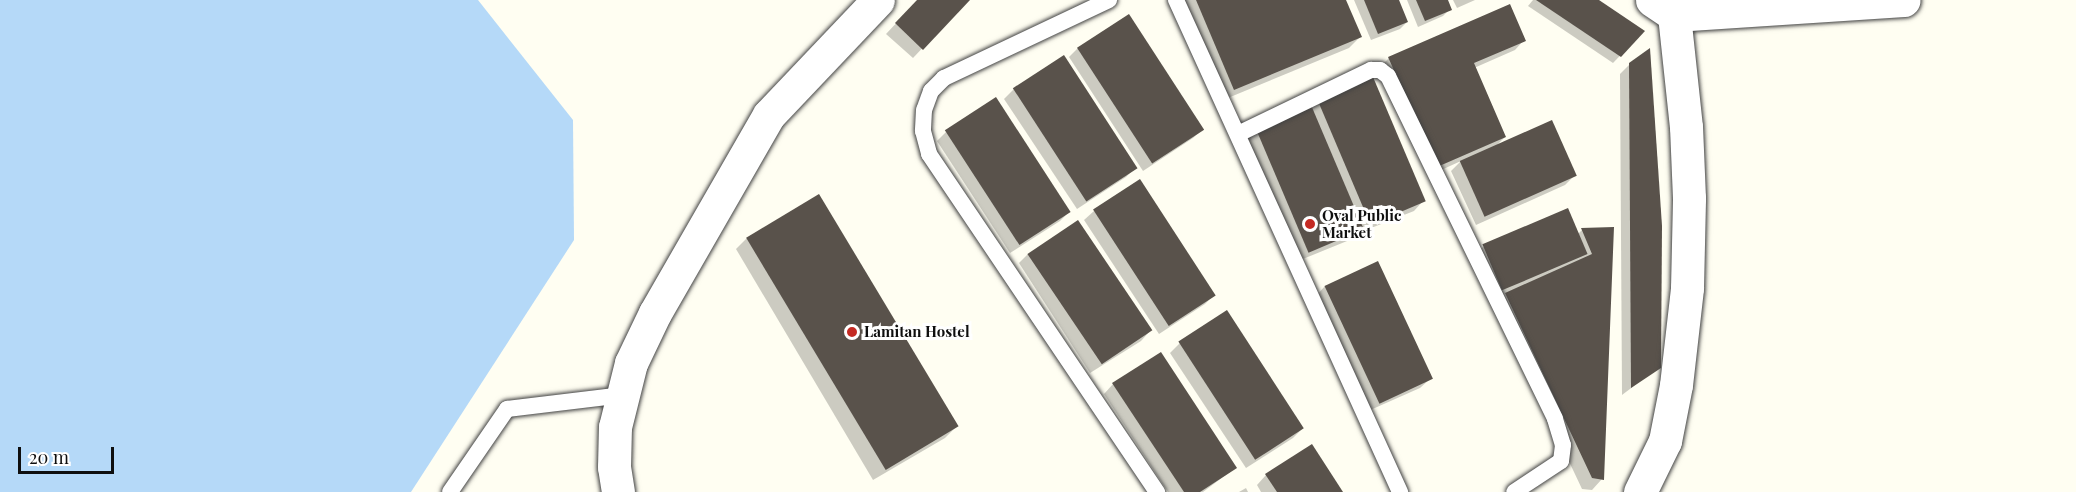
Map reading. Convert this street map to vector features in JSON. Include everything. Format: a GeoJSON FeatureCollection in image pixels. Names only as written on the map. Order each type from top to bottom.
{"type":"FeatureCollection","features":[{"type":"Feature","properties":{"kind":"street"},"geometry":{"type":"LineString","coordinates":[[618,492],[614,466],[615,428],[631,363],[655,313],[769,115],[878,0]]}},
{"type":"Feature","properties":{"kind":"street"},"geometry":{"type":"LineString","coordinates":[[1641,492],[1665,441],[1676,385],[1687,288],[1689,198],[1686,138],[1663,7],[1904,0]]}},
{"type":"Feature","properties":{"kind":"lane"},"geometry":{"type":"LineString","coordinates":[[1109,0],[944,78],[931,91],[927,101],[923,131],[929,154],[1156,492]]}},
{"type":"Feature","properties":{"kind":"lane"},"geometry":{"type":"LineString","coordinates":[[1176,0],[1400,492]]}},
{"type":"Feature","properties":{"kind":"lane"},"geometry":{"type":"LineString","coordinates":[[1238,134],[1371,70],[1380,70],[1388,76],[1555,419],[1563,445],[1561,461],[1514,492]]}},
{"type":"Feature","properties":{"kind":"lane"},"geometry":{"type":"LineString","coordinates":[[450,492],[507,409],[623,395]]}},
{"type":"Feature","properties":{"kind":"water"},"geometry":{"type":"Polygon","coordinates":[[[0,0],[478,0],[573,120],[574,240],[411,492],[0,492],[0,0]]]}},
{"type":"Feature","properties":{"kind":"building"},"geometry":{"type":"Polygon","coordinates":[[[917,0],[970,0],[923,50],[895,23],[917,0]]]}},
{"type":"Feature","properties":{"kind":"building"},"geometry":{"type":"Polygon","coordinates":[[[1196,0],[1346,0],[1362,37],[1234,90],[1196,0]]]}},
{"type":"Feature","properties":{"kind":"building"},"geometry":{"type":"Polygon","coordinates":[[[1364,0],[1399,0],[1408,22],[1378,34],[1364,0]]]}},
{"type":"Feature","properties":{"kind":"building"},"geometry":{"type":"Polygon","coordinates":[[[1416,0],[1448,0],[1452,10],[1425,21],[1416,0]]]}},
{"type":"Feature","properties":{"kind":"building"},"geometry":{"type":"Polygon","coordinates":[[[1536,0],[1599,0],[1645,31],[1621,57],[1536,0]]]}},
{"type":"Feature","properties":{"kind":"building"},"geometry":{"type":"Polygon","coordinates":[[[1510,4],[1526,41],[1474,63],[1506,137],[1437,167],[1388,57],[1510,4]]]}},
{"type":"Feature","properties":{"kind":"building"},"geometry":{"type":"Polygon","coordinates":[[[1129,14],[1204,130],[1152,164],[1077,48],[1129,14]]]}},
{"type":"Feature","properties":{"kind":"building"},"geometry":{"type":"Polygon","coordinates":[[[1650,48],[1662,226],[1661,368],[1631,388],[1629,63],[1650,48]]]}},
{"type":"Feature","properties":{"kind":"building"},"geometry":{"type":"Polygon","coordinates":[[[1064,55],[1138,168],[1086,201],[1013,88],[1064,55]]]}},
{"type":"Feature","properties":{"kind":"building"},"geometry":{"type":"Polygon","coordinates":[[[1373,77],[1426,201],[1371,225],[1318,100],[1373,77]]]}},
{"type":"Feature","properties":{"kind":"building"},"geometry":{"type":"Polygon","coordinates":[[[996,97],[1071,212],[1019,245],[945,130],[996,97]]]}},
{"type":"Feature","properties":{"kind":"building"},"geometry":{"type":"Polygon","coordinates":[[[1311,105],[1364,229],[1309,253],[1256,128],[1311,105]]]}},
{"type":"Feature","properties":{"kind":"building"},"geometry":{"type":"Polygon","coordinates":[[[1552,120],[1577,176],[1485,217],[1460,161],[1552,120]]]}},
{"type":"Feature","properties":{"kind":"building"},"geometry":{"type":"Polygon","coordinates":[[[1140,179],[1216,296],[1169,326],[1093,209],[1140,179]]]}},
{"type":"Feature","properties":{"kind":"building","name":"Lamitan Hostel"},"geometry":{"type":"Polygon","coordinates":[[[819,194],[959,426],[886,470],[746,238],[819,194]]]}},
{"type":"Feature","properties":{"kind":"building"},"geometry":{"type":"Polygon","coordinates":[[[1568,208],[1588,254],[1502,290],[1482,244],[1568,208]]]}},
{"type":"Feature","properties":{"kind":"building"},"geometry":{"type":"Polygon","coordinates":[[[1078,220],[1152,330],[1102,364],[1027,254],[1078,220]]]}},
{"type":"Feature","properties":{"kind":"building"},"geometry":{"type":"Polygon","coordinates":[[[1614,227],[1604,480],[1592,478],[1505,293],[1592,254],[1581,228],[1614,227]]]}},
{"type":"Feature","properties":{"kind":"building"},"geometry":{"type":"Polygon","coordinates":[[[1378,261],[1433,379],[1379,404],[1325,286],[1378,261]]]}},
{"type":"Feature","properties":{"kind":"building"},"geometry":{"type":"Polygon","coordinates":[[[1227,310],[1304,428],[1255,460],[1178,342],[1227,310]]]}},
{"type":"Feature","properties":{"kind":"building"},"geometry":{"type":"Polygon","coordinates":[[[1161,352],[1237,468],[1200,492],[1184,492],[1112,383],[1161,352]]]}},
{"type":"Feature","properties":{"kind":"building"},"geometry":{"type":"Polygon","coordinates":[[[1312,444],[1343,492],[1277,492],[1265,474],[1312,444]]]}},
{"type":"Feature","properties":{"kind":"place","name":"Oval Public Market"},"geometry":{"type":"Point","coordinates":[1310,224]}},
{"type":"Feature","properties":{"kind":"place","name":"Lamitan Hostel"},"geometry":{"type":"Point","coordinates":[852,332]}}]}
